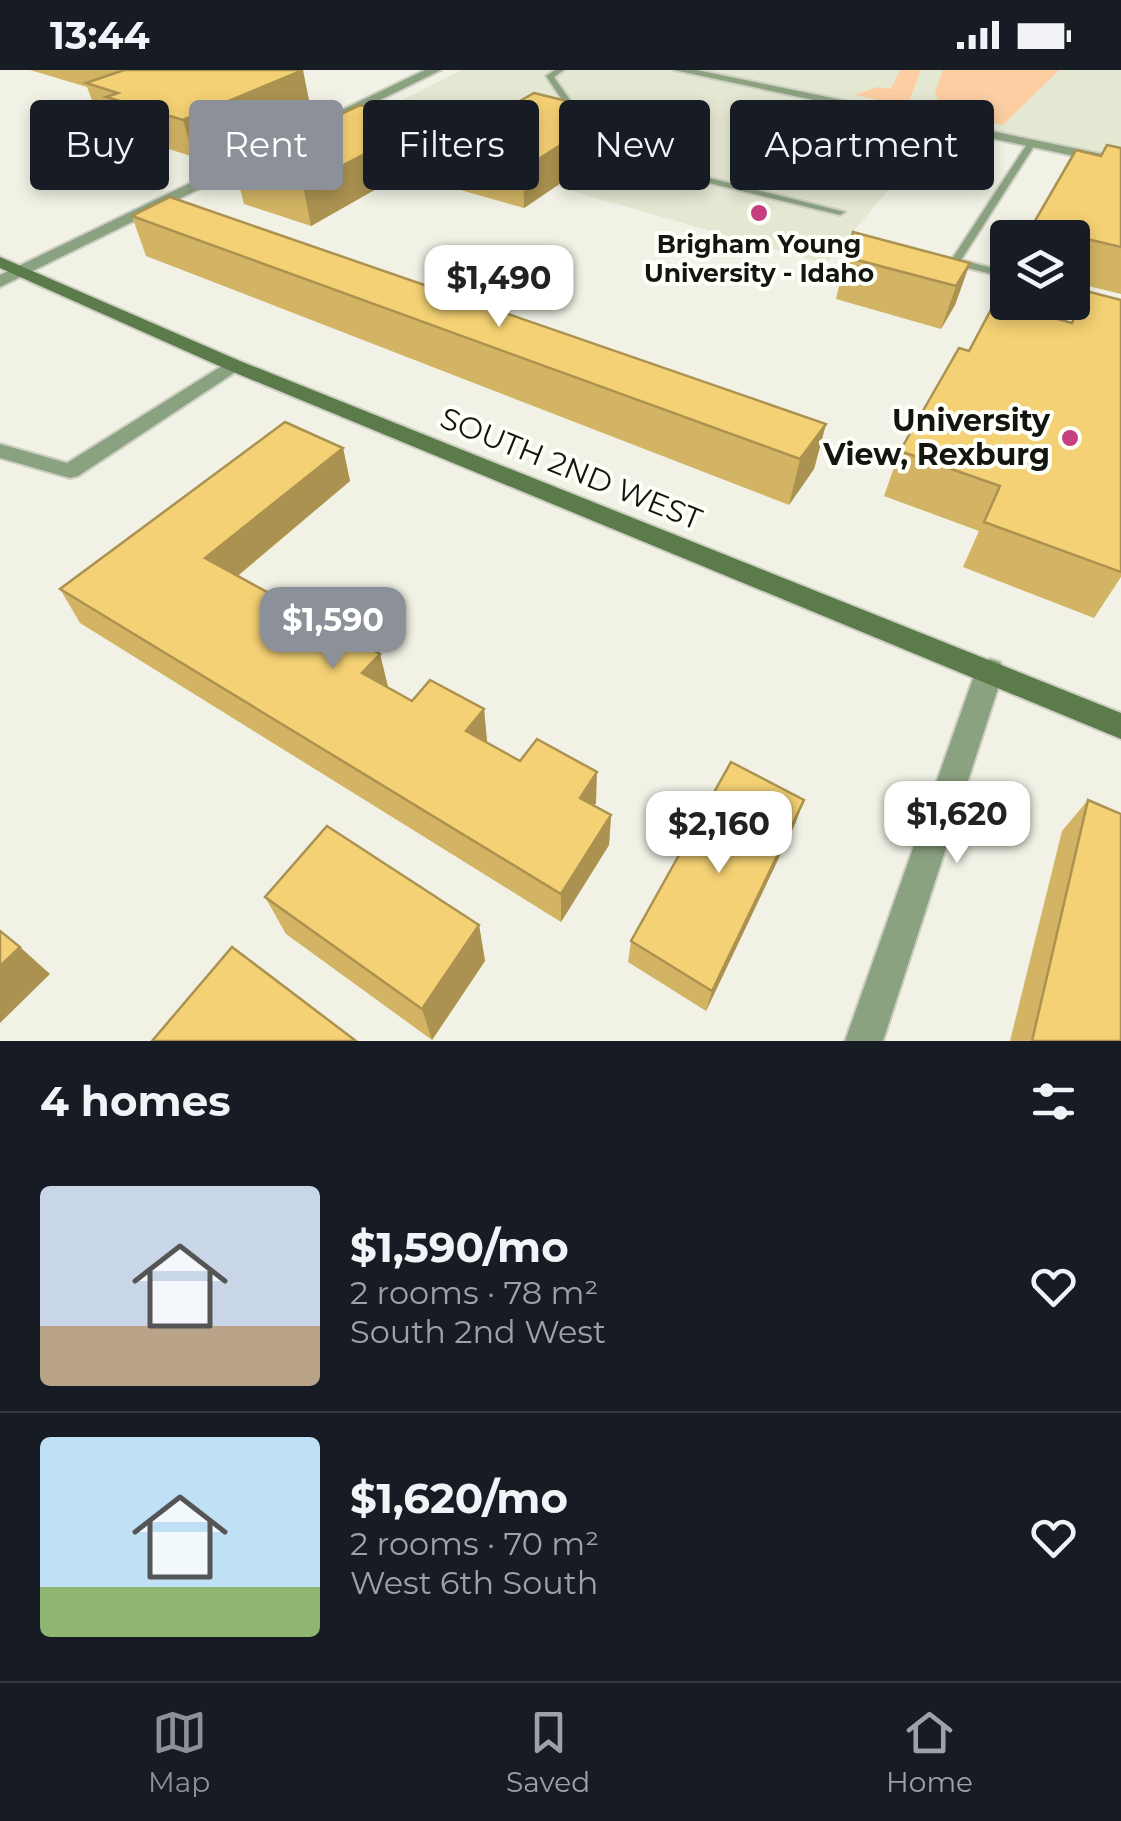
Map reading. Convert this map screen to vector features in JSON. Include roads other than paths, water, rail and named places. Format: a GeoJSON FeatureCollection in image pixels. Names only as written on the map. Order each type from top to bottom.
{"type":"FeatureCollection","features":[{"type":"Feature","properties":{"kind":"main road","name":"SOUTH 2ND WEST"},"geometry":{"type":"LineString","coordinates":[[7,272],[1121,726]]}},
{"type":"Feature","properties":{"kind":"street"},"geometry":{"type":"LineString","coordinates":[[343,113],[436,70]]}},
{"type":"Feature","properties":{"kind":"street"},"geometry":{"type":"LineString","coordinates":[[680,70],[1121,162]]}},
{"type":"Feature","properties":{"kind":"street"},"geometry":{"type":"LineString","coordinates":[[7,272],[189,186]]}},
{"type":"Feature","properties":{"kind":"street"},"geometry":{"type":"LineString","coordinates":[[0,451],[70,471],[233,365]]}},
{"type":"Feature","properties":{"kind":"street"},"geometry":{"type":"LineString","coordinates":[[864,1041],[990,670]]}},
{"type":"Feature","properties":{"kind":"lane"},"geometry":{"type":"LineString","coordinates":[[560,70],[550,76],[590,135],[623,147],[622,159],[840,212]]}},
{"type":"Feature","properties":{"kind":"lane"},"geometry":{"type":"LineString","coordinates":[[990,271],[955,262],[1032,143]]}},
{"type":"Feature","properties":{"kind":"lane"},"geometry":{"type":"LineString","coordinates":[[1090,297],[1121,305]]}},
{"type":"Feature","properties":{"kind":"place","name":"Brigham Young University - Idaho"},"geometry":{"type":"Point","coordinates":[759,213]}},
{"type":"Feature","properties":{"kind":"place","name":"University View, Rexburg"},"geometry":{"type":"Point","coordinates":[1070,438]}}]}
